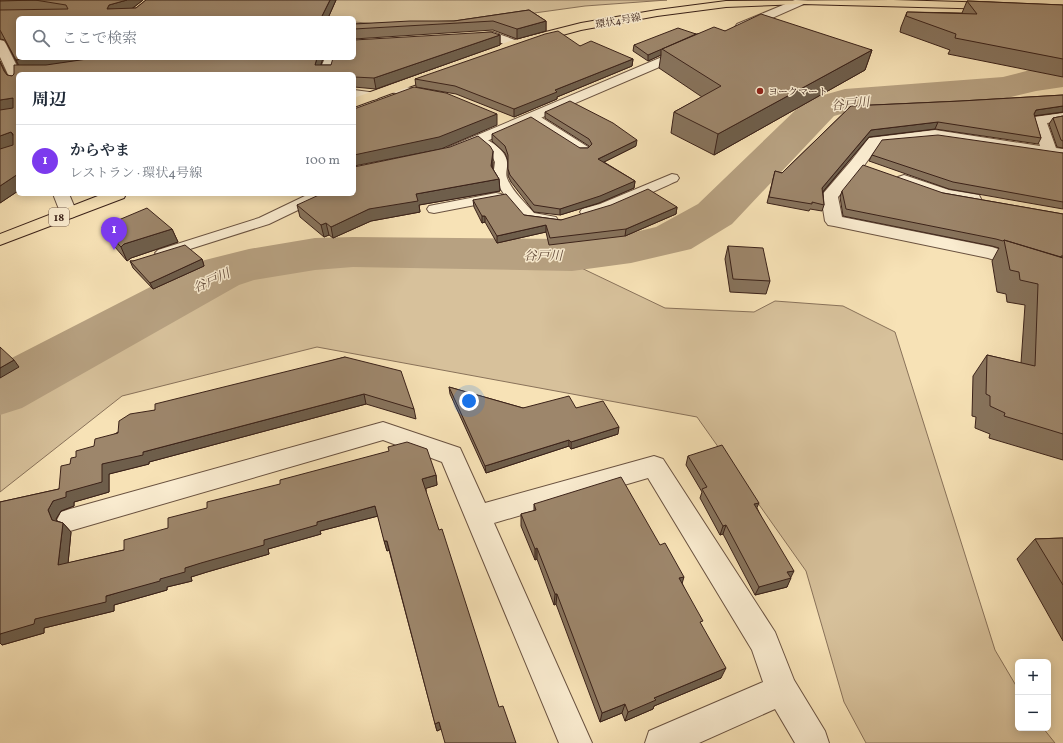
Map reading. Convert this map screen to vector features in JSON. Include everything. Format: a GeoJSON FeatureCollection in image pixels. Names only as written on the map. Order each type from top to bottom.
{"type":"FeatureCollection","features":[{"type":"Feature","properties":{"kind":"main road","name":"環状4号線"},"geometry":{"type":"LineString","coordinates":[[356,102],[514,44],[581,27],[657,13],[726,4],[802,1],[892,1],[1010,6]]}},
{"type":"Feature","properties":{"kind":"main road","name":"18"},"geometry":{"type":"LineString","coordinates":[[0,240],[113,196]]}},
{"type":"Feature","properties":{"kind":"street"},"geometry":{"type":"LineString","coordinates":[[729,32],[802,1]]}},
{"type":"Feature","properties":{"kind":"street"},"geometry":{"type":"LineString","coordinates":[[462,38],[493,36],[514,44]]}},
{"type":"Feature","properties":{"kind":"street"},"geometry":{"type":"LineString","coordinates":[[445,154],[700,45]]}},
{"type":"Feature","properties":{"kind":"street"},"geometry":{"type":"LineString","coordinates":[[0,46],[16,75]]}},
{"type":"Feature","properties":{"kind":"street"},"geometry":{"type":"LineString","coordinates":[[326,72],[330,60]]}},
{"type":"Feature","properties":{"kind":"street"},"geometry":{"type":"LineString","coordinates":[[0,78],[16,77]]}},
{"type":"Feature","properties":{"kind":"street"},"geometry":{"type":"LineString","coordinates":[[395,89],[450,98]]}},
{"type":"Feature","properties":{"kind":"street"},"geometry":{"type":"LineString","coordinates":[[356,94],[372,96]]}},
{"type":"Feature","properties":{"kind":"street"},"geometry":{"type":"LineString","coordinates":[[493,116],[515,125]]}},
{"type":"Feature","properties":{"kind":"street"},"geometry":{"type":"LineString","coordinates":[[1056,152],[1039,120],[1063,117]]}},
{"type":"Feature","properties":{"kind":"street"},"geometry":{"type":"LineString","coordinates":[[872,169],[874,141],[935,135],[1056,152]]}},
{"type":"Feature","properties":{"kind":"street"},"geometry":{"type":"LineString","coordinates":[[872,169],[946,194],[985,201]]}},
{"type":"Feature","properties":{"kind":"street"},"geometry":{"type":"LineString","coordinates":[[872,169],[829,196],[834,221],[992,253],[1063,276]]}},
{"type":"Feature","properties":{"kind":"street"},"geometry":{"type":"LineString","coordinates":[[62,196],[68,213]]}},
{"type":"Feature","properties":{"kind":"street"},"geometry":{"type":"LineString","coordinates":[[70,520],[383,431],[451,455],[576,743]]}},
{"type":"Feature","properties":{"kind":"street"},"geometry":{"type":"LineString","coordinates":[[478,516],[654,466],[764,642],[782,690],[813,743]]}},
{"type":"Feature","properties":{"kind":"street"},"geometry":{"type":"LineString","coordinates":[[660,743],[782,690]]}},
{"type":"Feature","properties":{"kind":"lane"},"geometry":{"type":"LineString","coordinates":[[532,117],[584,150]]}},
{"type":"Feature","properties":{"kind":"lane"},"geometry":{"type":"LineString","coordinates":[[478,140],[498,154],[501,162],[500,177],[511,194],[530,217],[561,220]]}},
{"type":"Feature","properties":{"kind":"lane"},"geometry":{"type":"LineString","coordinates":[[575,216],[605,207],[672,178]]}},
{"type":"Feature","properties":{"kind":"lane"},"geometry":{"type":"LineString","coordinates":[[434,209],[511,194]]}},
{"type":"Feature","properties":{"kind":"lane"},"geometry":{"type":"LineString","coordinates":[[151,257],[264,221],[316,196]]}},
{"type":"Feature","properties":{"kind":"shaded area"},"geometry":{"type":"Polygon","coordinates":[[[324,0],[667,0],[585,6],[462,23],[392,25],[356,22],[356,16],[309,16],[324,0]]]}},
{"type":"Feature","properties":{"kind":"shaded area"},"geometry":{"type":"Polygon","coordinates":[[[313,261],[454,261],[573,264],[665,308],[754,312],[775,301],[843,306],[895,332],[995,650],[1015,684],[1015,731],[1045,731],[1055,743],[866,743],[844,702],[806,571],[697,417],[317,347],[122,396],[0,492],[0,395],[225,281],[247,273],[313,261]]]}},
{"type":"Feature","properties":{"kind":"building"},"geometry":{"type":"Polygon","coordinates":[[[0,0],[35,0],[0,1],[0,0]]]}},
{"type":"Feature","properties":{"kind":"building"},"geometry":{"type":"Polygon","coordinates":[[[35,0],[127,0],[109,5],[107,9],[136,8],[146,0],[330,0],[322,16],[16,16],[16,60],[0,30],[0,10],[68,9],[66,5],[35,0]]]}},
{"type":"Feature","properties":{"kind":"building"},"geometry":{"type":"Polygon","coordinates":[[[967,1],[1063,5],[1063,59],[955,38],[956,34],[906,16],[907,12],[977,14],[967,1]]]}},
{"type":"Feature","properties":{"kind":"building"},"geometry":{"type":"Polygon","coordinates":[[[529,10],[546,21],[517,29],[493,21],[356,29],[356,24],[410,21],[454,21],[529,10]]]}},
{"type":"Feature","properties":{"kind":"building","name":"ヨークマート"},"geometry":{"type":"Polygon","coordinates":[[[761,14],[872,50],[718,134],[674,112],[721,86],[662,49],[714,27],[725,31],[761,14]]]}},
{"type":"Feature","properties":{"kind":"building"},"geometry":{"type":"Polygon","coordinates":[[[678,28],[696,34],[648,55],[634,45],[678,28]]]}},
{"type":"Feature","properties":{"kind":"building"},"geometry":{"type":"Polygon","coordinates":[[[558,31],[580,46],[591,41],[633,59],[555,90],[557,92],[514,109],[455,86],[415,79],[545,34],[558,31]]]}},
{"type":"Feature","properties":{"kind":"building"},"geometry":{"type":"Polygon","coordinates":[[[491,32],[500,35],[374,78],[356,77],[356,72],[16,72],[16,175],[0,186],[0,149],[13,145],[13,134],[11,132],[0,136],[0,110],[13,108],[13,98],[0,100],[0,62],[7,75],[12,76],[14,74],[14,65],[46,65],[80,60],[316,60],[315,65],[331,65],[332,60],[356,60],[356,40],[491,32]]]}},
{"type":"Feature","properties":{"kind":"building"},"geometry":{"type":"Polygon","coordinates":[[[414,87],[446,93],[497,114],[439,137],[356,155],[356,108],[414,87]]]}},
{"type":"Feature","properties":{"kind":"building"},"geometry":{"type":"Polygon","coordinates":[[[1063,95],[1063,106],[1036,110],[1034,114],[1041,138],[938,122],[871,130],[822,188],[824,205],[812,202],[812,204],[769,197],[775,171],[782,173],[851,106],[1063,95]]]}},
{"type":"Feature","properties":{"kind":"building"},"geometry":{"type":"Polygon","coordinates":[[[570,101],[613,123],[637,140],[598,159],[635,181],[600,196],[560,209],[534,205],[510,175],[508,169],[508,155],[505,146],[492,134],[531,117],[580,148],[588,148],[592,144],[589,139],[545,112],[570,101]]]}},
{"type":"Feature","properties":{"kind":"building"},"geometry":{"type":"Polygon","coordinates":[[[1063,116],[1063,141],[1061,140],[1053,118],[1063,116]]]}},
{"type":"Feature","properties":{"kind":"building"},"geometry":{"type":"Polygon","coordinates":[[[938,135],[1063,153],[1063,202],[953,182],[872,155],[882,140],[938,135]]]}},
{"type":"Feature","properties":{"kind":"building"},"geometry":{"type":"Polygon","coordinates":[[[478,136],[490,146],[493,151],[491,166],[499,179],[416,194],[418,201],[369,209],[331,227],[326,223],[321,225],[297,205],[317,196],[356,196],[356,167],[450,147],[478,136]]]}},
{"type":"Feature","properties":{"kind":"building"},"geometry":{"type":"Polygon","coordinates":[[[863,165],[943,193],[1063,214],[1063,256],[1061,257],[1004,240],[846,209],[842,191],[863,165]]]}},
{"type":"Feature","properties":{"kind":"building"},"geometry":{"type":"Polygon","coordinates":[[[648,189],[677,207],[626,229],[550,238],[546,225],[497,236],[485,216],[482,216],[473,200],[506,194],[524,215],[561,220],[611,205],[648,189]]]}},
{"type":"Feature","properties":{"kind":"building"},"geometry":{"type":"Polygon","coordinates":[[[147,208],[172,229],[124,244],[121,247],[102,227],[147,208]]]}},
{"type":"Feature","properties":{"kind":"building"},"geometry":{"type":"Polygon","coordinates":[[[1004,240],[1063,258],[1063,434],[1004,416],[1005,413],[990,406],[990,396],[986,394],[987,355],[1035,366],[1038,284],[1020,280],[1019,272],[1010,270],[1004,240]]]}},
{"type":"Feature","properties":{"kind":"building"},"geometry":{"type":"Polygon","coordinates":[[[185,245],[202,259],[150,283],[130,261],[133,261],[185,245]]]}},
{"type":"Feature","properties":{"kind":"building"},"geometry":{"type":"Polygon","coordinates":[[[728,246],[763,248],[770,281],[733,279],[728,246]]]}},
{"type":"Feature","properties":{"kind":"building"},"geometry":{"type":"Polygon","coordinates":[[[0,347],[14,360],[0,368],[0,347]]]}},
{"type":"Feature","properties":{"kind":"building"},"geometry":{"type":"Polygon","coordinates":[[[345,357],[401,371],[414,409],[364,394],[143,452],[143,455],[102,464],[102,482],[66,492],[66,497],[53,501],[48,510],[52,520],[63,523],[58,565],[124,550],[124,540],[168,528],[168,518],[207,508],[207,502],[280,484],[280,480],[389,451],[388,447],[407,442],[427,449],[436,475],[422,479],[439,530],[442,529],[499,707],[503,706],[516,743],[445,743],[439,722],[435,724],[387,541],[384,541],[375,506],[317,522],[317,525],[264,540],[264,545],[185,568],[185,572],[160,579],[160,581],[106,596],[106,602],[35,619],[34,624],[0,634],[0,502],[59,489],[61,466],[70,464],[71,458],[76,457],[76,451],[94,446],[95,439],[118,433],[119,421],[130,414],[155,410],[155,404],[345,357]]]}},
{"type":"Feature","properties":{"kind":"building"},"geometry":{"type":"Polygon","coordinates":[[[449,387],[523,408],[569,396],[576,408],[603,401],[619,427],[571,442],[569,440],[485,466],[449,387]]]}},
{"type":"Feature","properties":{"kind":"building"},"geometry":{"type":"Polygon","coordinates":[[[722,445],[759,503],[754,504],[794,571],[787,572],[791,578],[759,587],[726,525],[723,526],[702,489],[707,487],[688,456],[722,445]]]}},
{"type":"Feature","properties":{"kind":"building"},"geometry":{"type":"Polygon","coordinates":[[[621,477],[660,545],[665,543],[684,577],[679,578],[703,621],[700,622],[726,668],[654,698],[656,700],[628,712],[625,704],[602,713],[557,594],[555,594],[537,548],[535,549],[521,514],[536,510],[534,504],[621,477]]]}},
{"type":"Feature","properties":{"kind":"building"},"geometry":{"type":"Polygon","coordinates":[[[1063,538],[1063,585],[1035,539],[1063,538]]]}},
{"type":"Feature","properties":{"kind":"waterway","name":"谷戸川"},"geometry":{"type":"LineString","coordinates":[[0,392],[220,273],[249,265],[315,254],[353,252],[572,255],[631,248],[673,238],[715,214],[820,108],[845,101],[1003,88],[1034,80],[1063,76]]}},
{"type":"Feature","properties":{"kind":"place","name":"ヨークマート"},"geometry":{"type":"Point","coordinates":[760,91]}},
{"type":"Feature","properties":{"kind":"place","name":"からやま"},"geometry":{"type":"Point","coordinates":[114,250]}}]}
